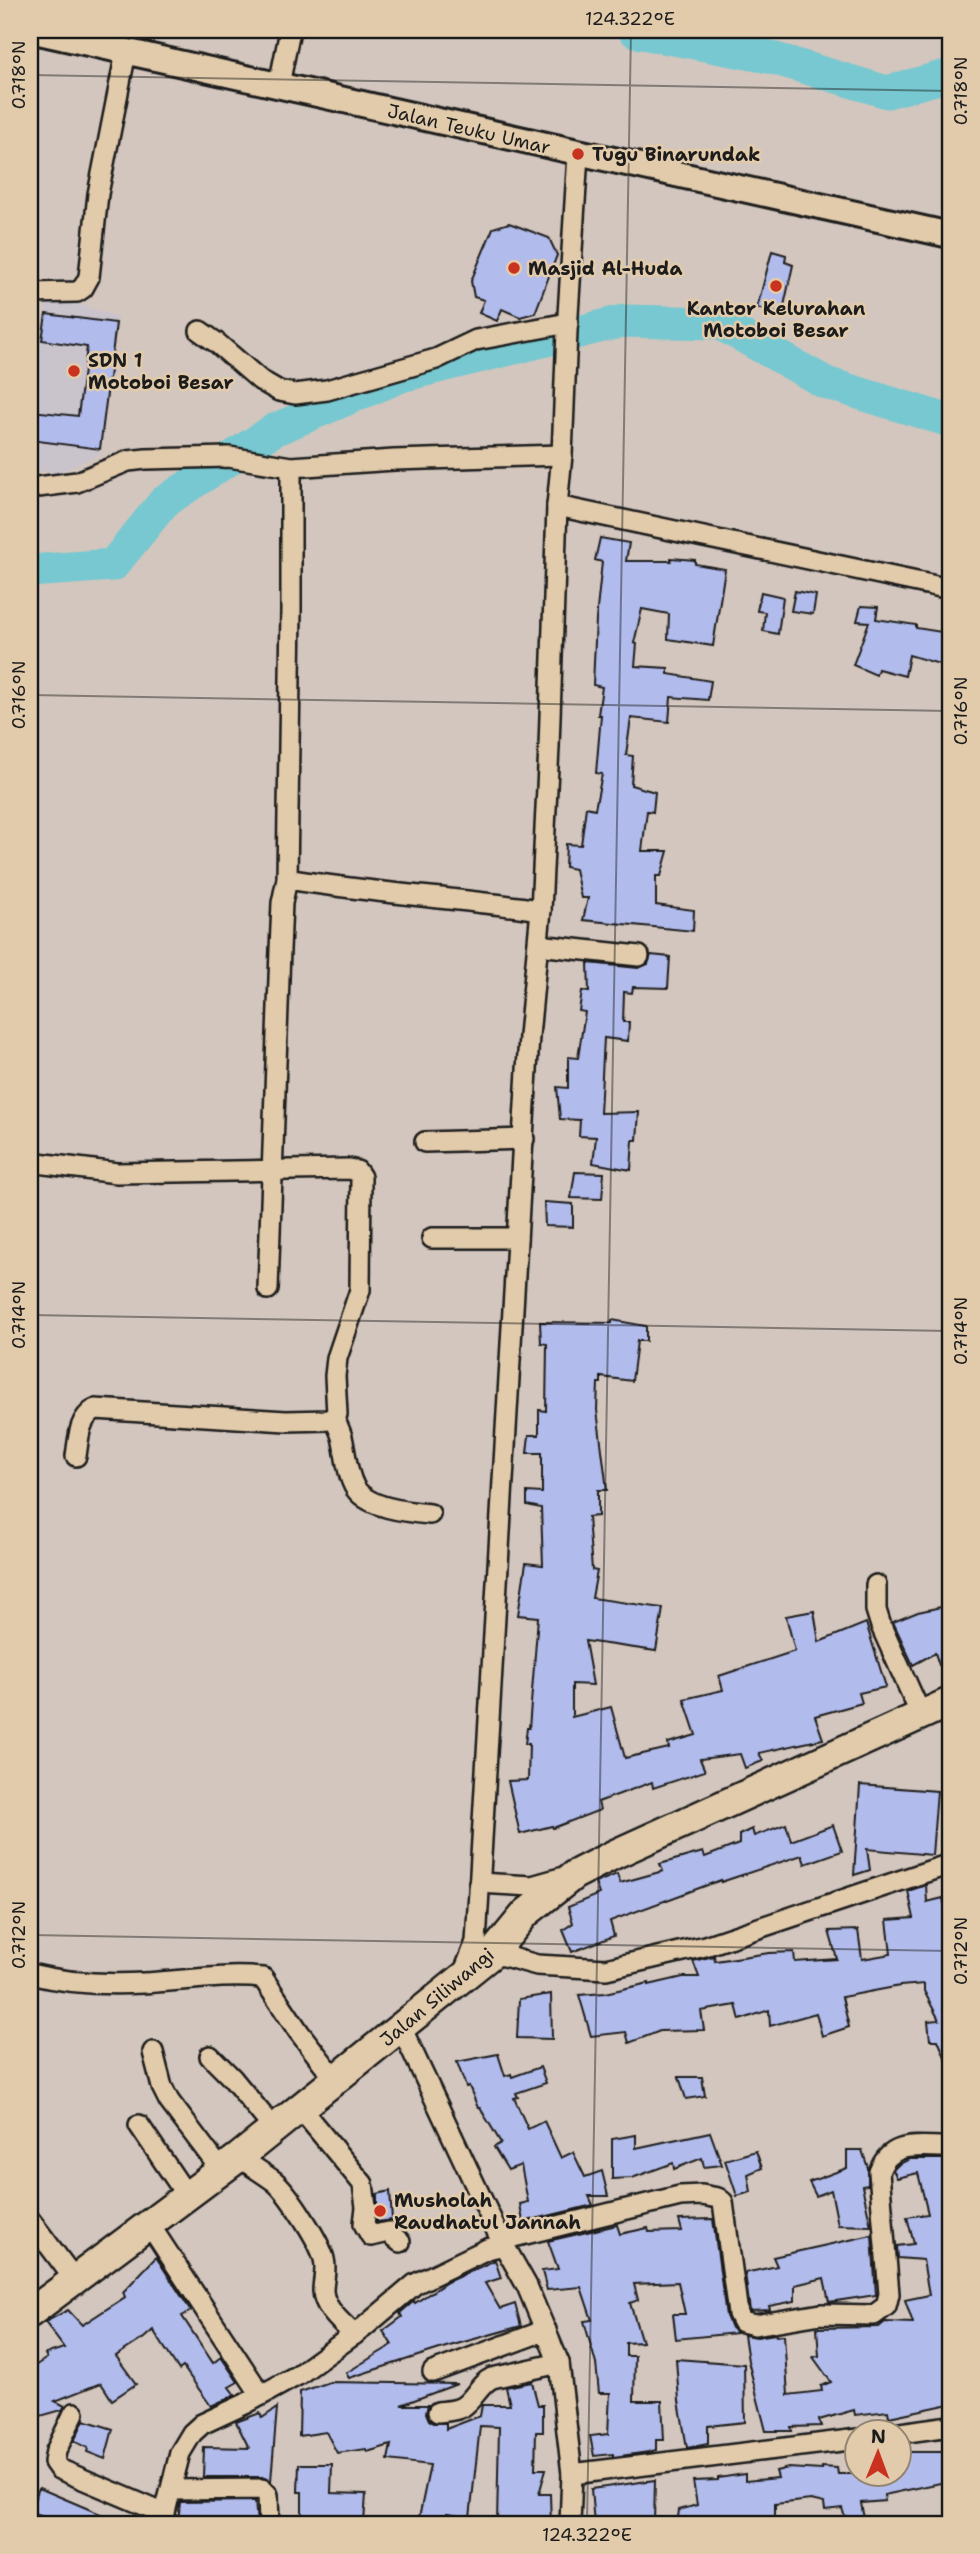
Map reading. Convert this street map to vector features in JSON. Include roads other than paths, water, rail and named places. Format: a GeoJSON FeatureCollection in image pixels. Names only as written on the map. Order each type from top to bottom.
{"type":"FeatureCollection","features":[{"type":"Feature","properties":{"kind":"main road","name":"Jalan Siliwangi"},"geometry":{"type":"LineString","coordinates":[[30,2314],[337,2080],[493,1953],[526,1913],[574,1875],[950,1702]]}},
{"type":"Feature","properties":{"kind":"street","name":"Jalan Teuku Umar"},"geometry":{"type":"LineString","coordinates":[[30,30],[950,235]]}},
{"type":"Feature","properties":{"kind":"street"},"geometry":{"type":"LineString","coordinates":[[279,85],[290,30]]}},
{"type":"Feature","properties":{"kind":"street"},"geometry":{"type":"LineString","coordinates":[[30,293],[77,292],[83,288],[89,277],[98,194],[126,52]]}},
{"type":"Feature","properties":{"kind":"street"},"geometry":{"type":"LineString","coordinates":[[461,1978],[477,1942],[529,1036],[541,910],[557,506],[578,154]]}},
{"type":"Feature","properties":{"kind":"street"},"geometry":{"type":"LineString","coordinates":[[200,331],[260,380],[279,391],[295,394],[327,390],[436,359],[476,340],[567,331]]}},
{"type":"Feature","properties":{"kind":"street"},"geometry":{"type":"LineString","coordinates":[[30,488],[77,482],[128,461],[229,457],[291,467],[394,460],[562,455]]}},
{"type":"Feature","properties":{"kind":"street"},"geometry":{"type":"LineString","coordinates":[[268,1289],[282,903],[287,879],[291,467]]}},
{"type":"Feature","properties":{"kind":"street"},"geometry":{"type":"LineString","coordinates":[[557,506],[950,589]]}},
{"type":"Feature","properties":{"kind":"street"},"geometry":{"type":"LineString","coordinates":[[287,879],[376,892],[480,901],[541,910]]}},
{"type":"Feature","properties":{"kind":"street"},"geometry":{"type":"LineString","coordinates":[[538,945],[639,956]]}},
{"type":"Feature","properties":{"kind":"street"},"geometry":{"type":"LineString","coordinates":[[425,1142],[524,1139]]}},
{"type":"Feature","properties":{"kind":"street"},"geometry":{"type":"LineString","coordinates":[[30,1162],[117,1173],[349,1169],[357,1171],[361,1177],[360,1290],[337,1358],[337,1414],[334,1417],[329,1420],[286,1421],[95,1409],[85,1415],[80,1426],[76,1456]]}},
{"type":"Feature","properties":{"kind":"street"},"geometry":{"type":"LineString","coordinates":[[432,1238],[517,1238]]}},
{"type":"Feature","properties":{"kind":"street"},"geometry":{"type":"LineString","coordinates":[[334,1417],[342,1437],[352,1484],[358,1493],[368,1500],[401,1512],[430,1514]]}},
{"type":"Feature","properties":{"kind":"street"},"geometry":{"type":"LineString","coordinates":[[876,1585],[876,1610],[880,1626],[921,1715]]}},
{"type":"Feature","properties":{"kind":"street"},"geometry":{"type":"LineString","coordinates":[[493,1953],[537,1965],[606,1969],[705,1946],[950,1868]]}},
{"type":"Feature","properties":{"kind":"street"},"geometry":{"type":"LineString","coordinates":[[479,1883],[532,1886],[574,1875]]}},
{"type":"Feature","properties":{"kind":"street"},"geometry":{"type":"LineString","coordinates":[[30,1974],[58,1981],[140,1983],[241,1976],[263,1978],[295,2026],[337,2080]]}},
{"type":"Feature","properties":{"kind":"street"},"geometry":{"type":"LineString","coordinates":[[415,2015],[503,2243],[527,2287],[559,2363],[572,2474],[570,2524]]}},
{"type":"Feature","properties":{"kind":"street"},"geometry":{"type":"LineString","coordinates":[[153,2052],[162,2087],[169,2101],[230,2163],[277,2183],[311,2230],[324,2258],[326,2273],[323,2292],[326,2301],[332,2312],[354,2335]]}},
{"type":"Feature","properties":{"kind":"street"},"geometry":{"type":"LineString","coordinates":[[210,2056],[274,2129]]}},
{"type":"Feature","properties":{"kind":"street"},"geometry":{"type":"LineString","coordinates":[[300,2108],[363,2184],[366,2207],[364,2224],[371,2236],[388,2232],[400,2242]]}},
{"type":"Feature","properties":{"kind":"street"},"geometry":{"type":"LineString","coordinates":[[139,2125],[187,2196]]}},
{"type":"Feature","properties":{"kind":"street"},"geometry":{"type":"LineString","coordinates":[[74,2413],[56,2451],[54,2462],[59,2469],[164,2519],[180,2454],[192,2433],[202,2424],[298,2375],[354,2335],[415,2284],[503,2243],[681,2196],[714,2197],[723,2202],[738,2314],[742,2322],[755,2325],[821,2314],[874,2315],[886,2306],[889,2294],[879,2172],[882,2162],[890,2153],[904,2148],[950,2147]]}},
{"type":"Feature","properties":{"kind":"street"},"geometry":{"type":"LineString","coordinates":[[30,2220],[75,2280]]}},
{"type":"Feature","properties":{"kind":"street"},"geometry":{"type":"LineString","coordinates":[[149,2224],[261,2395]]}},
{"type":"Feature","properties":{"kind":"street"},"geometry":{"type":"LineString","coordinates":[[433,2372],[546,2330]]}},
{"type":"Feature","properties":{"kind":"street"},"geometry":{"type":"LineString","coordinates":[[438,2412],[458,2409],[466,2404],[484,2382],[492,2378],[559,2363]]}},
{"type":"Feature","properties":{"kind":"street"},"geometry":{"type":"LineString","coordinates":[[914,2431],[950,2426]]}},
{"type":"Feature","properties":{"kind":"street"},"geometry":{"type":"LineString","coordinates":[[572,2474],[844,2441]]}},
{"type":"Feature","properties":{"kind":"street"},"geometry":{"type":"LineString","coordinates":[[172,2490],[262,2489],[268,2495],[269,2524]]}},
{"type":"Feature","properties":{"kind":"waterway"},"geometry":{"type":"LineString","coordinates":[[634,30],[769,57],[887,92],[950,75]]}},
{"type":"Feature","properties":{"kind":"waterway"},"geometry":{"type":"LineString","coordinates":[[30,571],[113,565],[164,502],[274,430],[401,376],[623,321],[719,323],[826,383],[950,421]]}},
{"type":"Feature","properties":{"kind":"place","name":"Tugu Binarundak"},"geometry":{"type":"Point","coordinates":[578,154]}},
{"type":"Feature","properties":{"kind":"place","name":"Masjid Al-Huda"},"geometry":{"type":"Point","coordinates":[514,268]}},
{"type":"Feature","properties":{"kind":"place","name":"Kantor Kelurahan Motoboi Besar"},"geometry":{"type":"Point","coordinates":[776,286]}},
{"type":"Feature","properties":{"kind":"place","name":"SDN 1 Motoboi Besar"},"geometry":{"type":"Point","coordinates":[74,371]}},
{"type":"Feature","properties":{"kind":"place","name":"Musholah Raudhatul Jannah"},"geometry":{"type":"Point","coordinates":[380,2211]}}]}
